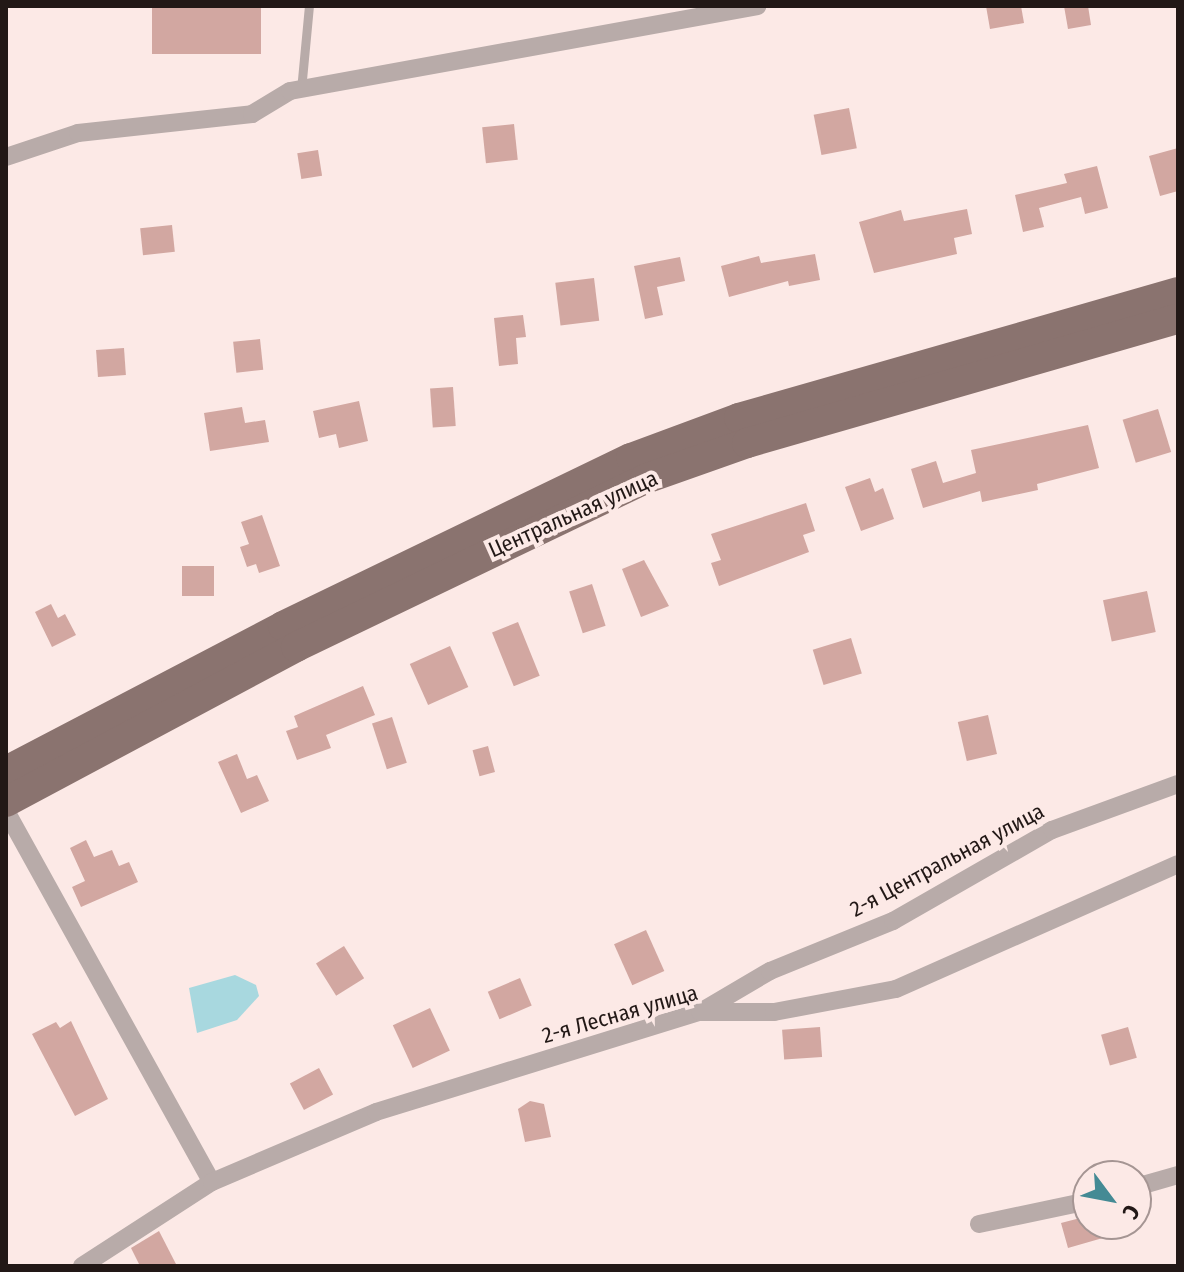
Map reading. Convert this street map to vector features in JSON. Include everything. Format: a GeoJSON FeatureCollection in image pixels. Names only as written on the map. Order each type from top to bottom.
{"type":"FeatureCollection","features":[{"type":"Feature","properties":{"kind":"main road","name":"Центральная улица"},"geometry":{"type":"LineString","coordinates":[[6,771],[296,619],[631,458],[739,418],[1178,292]]}},
{"type":"Feature","properties":{"kind":"main road","name":"Центральная улица"},"geometry":{"type":"LineString","coordinates":[[6,802],[296,647],[645,479],[747,443],[1178,319]]}},
{"type":"Feature","properties":{"kind":"street"},"geometry":{"type":"LineString","coordinates":[[6,157],[78,133],[252,114],[301,90],[757,6]]}},
{"type":"Feature","properties":{"kind":"street","name":"2-я Центральная улица"},"geometry":{"type":"LineString","coordinates":[[700,1012],[770,971],[893,921],[1052,830],[1178,784]]}},
{"type":"Feature","properties":{"kind":"street"},"geometry":{"type":"LineString","coordinates":[[6,811],[212,1182]]}},
{"type":"Feature","properties":{"kind":"street","name":"2-я Лесная улица"},"geometry":{"type":"LineString","coordinates":[[82,1266],[212,1182],[376,1112],[700,1012],[774,1012],[896,989],[1178,864]]}},
{"type":"Feature","properties":{"kind":"street"},"geometry":{"type":"LineString","coordinates":[[1152,1182],[1178,1175]]}},
{"type":"Feature","properties":{"kind":"street"},"geometry":{"type":"LineString","coordinates":[[979,1224],[1072,1204]]}},
{"type":"Feature","properties":{"kind":"lane"},"geometry":{"type":"LineString","coordinates":[[301,90],[309,6]]}},
{"type":"Feature","properties":{"kind":"water"},"geometry":{"type":"Polygon","coordinates":[[[235,975],[256,985],[259,996],[237,1020],[197,1033],[189,988],[235,975]]]}},
{"type":"Feature","properties":{"kind":"building"},"geometry":{"type":"Polygon","coordinates":[[[152,6],[261,6],[261,54],[152,54],[152,6]]]}},
{"type":"Feature","properties":{"kind":"building"},"geometry":{"type":"Polygon","coordinates":[[[986,6],[1021,6],[1024,23],[990,29],[986,6]]]}},
{"type":"Feature","properties":{"kind":"building"},"geometry":{"type":"Polygon","coordinates":[[[1064,6],[1088,6],[1091,25],[1068,29],[1064,6]]]}},
{"type":"Feature","properties":{"kind":"building"},"geometry":{"type":"Polygon","coordinates":[[[849,108],[857,148],[821,155],[814,115],[849,108]]]}},
{"type":"Feature","properties":{"kind":"building"},"geometry":{"type":"Polygon","coordinates":[[[514,124],[518,160],[486,163],[482,127],[514,124]]]}},
{"type":"Feature","properties":{"kind":"building"},"geometry":{"type":"Polygon","coordinates":[[[1178,148],[1178,191],[1160,196],[1149,156],[1178,148]]]}},
{"type":"Feature","properties":{"kind":"building"},"geometry":{"type":"Polygon","coordinates":[[[318,150],[322,176],[301,179],[297,153],[318,150]]]}},
{"type":"Feature","properties":{"kind":"building"},"geometry":{"type":"Polygon","coordinates":[[[1097,166],[1108,208],[1085,214],[1081,197],[1039,208],[1044,227],[1023,232],[1015,195],[1067,183],[1064,174],[1097,166]]]}},
{"type":"Feature","properties":{"kind":"building"},"geometry":{"type":"Polygon","coordinates":[[[967,209],[972,234],[954,238],[957,254],[874,273],[859,222],[901,210],[904,221],[967,209]]]}},
{"type":"Feature","properties":{"kind":"building"},"geometry":{"type":"Polygon","coordinates":[[[172,225],[175,252],[143,255],[140,228],[172,225]]]}},
{"type":"Feature","properties":{"kind":"building"},"geometry":{"type":"Polygon","coordinates":[[[815,254],[820,280],[789,286],[788,281],[729,297],[721,266],[759,256],[761,263],[815,254]]]}},
{"type":"Feature","properties":{"kind":"building"},"geometry":{"type":"Polygon","coordinates":[[[680,257],[685,281],[657,287],[663,315],[645,319],[634,266],[680,257]]]}},
{"type":"Feature","properties":{"kind":"building"},"geometry":{"type":"Polygon","coordinates":[[[594,278],[599,321],[561,325],[555,283],[594,278]]]}},
{"type":"Feature","properties":{"kind":"building"},"geometry":{"type":"Polygon","coordinates":[[[523,315],[526,337],[516,338],[518,364],[499,366],[494,318],[523,315]]]}},
{"type":"Feature","properties":{"kind":"building"},"geometry":{"type":"Polygon","coordinates":[[[260,339],[263,370],[236,373],[233,342],[260,339]]]}},
{"type":"Feature","properties":{"kind":"building"},"geometry":{"type":"Polygon","coordinates":[[[124,348],[126,375],[98,377],[96,350],[124,348]]]}},
{"type":"Feature","properties":{"kind":"building"},"geometry":{"type":"Polygon","coordinates":[[[453,387],[456,426],[433,428],[430,389],[453,387]]]}},
{"type":"Feature","properties":{"kind":"building"},"geometry":{"type":"Polygon","coordinates":[[[359,401],[368,441],[339,448],[336,434],[319,438],[313,411],[359,401]]]}},
{"type":"Feature","properties":{"kind":"building"},"geometry":{"type":"Polygon","coordinates":[[[242,407],[245,423],[265,420],[269,442],[210,451],[204,413],[242,407]]]}},
{"type":"Feature","properties":{"kind":"building"},"geometry":{"type":"Polygon","coordinates":[[[1158,409],[1171,452],[1136,463],[1123,420],[1158,409]]]}},
{"type":"Feature","properties":{"kind":"building"},"geometry":{"type":"Polygon","coordinates":[[[1088,425],[1099,468],[1037,484],[1038,490],[982,502],[980,491],[923,508],[911,469],[936,461],[943,483],[976,473],[971,450],[1088,425]]]}},
{"type":"Feature","properties":{"kind":"building"},"geometry":{"type":"Polygon","coordinates":[[[870,478],[875,492],[883,488],[894,519],[861,531],[845,487],[870,478]]]}},
{"type":"Feature","properties":{"kind":"building"},"geometry":{"type":"Polygon","coordinates":[[[806,503],[815,531],[803,535],[809,552],[719,586],[711,563],[721,560],[711,534],[806,503]]]}},
{"type":"Feature","properties":{"kind":"building"},"geometry":{"type":"Polygon","coordinates":[[[262,515],[280,566],[259,573],[256,564],[247,567],[240,547],[249,544],[241,522],[262,515]]]}},
{"type":"Feature","properties":{"kind":"building"},"geometry":{"type":"Polygon","coordinates":[[[644,560],[669,606],[641,617],[622,569],[644,560]]]}},
{"type":"Feature","properties":{"kind":"building"},"geometry":{"type":"Polygon","coordinates":[[[182,566],[214,566],[214,596],[182,596],[182,566]]]}},
{"type":"Feature","properties":{"kind":"building"},"geometry":{"type":"Polygon","coordinates":[[[592,584],[606,626],[583,633],[569,591],[592,584]]]}},
{"type":"Feature","properties":{"kind":"building"},"geometry":{"type":"Polygon","coordinates":[[[1147,591],[1156,632],[1112,641],[1103,600],[1147,591]]]}},
{"type":"Feature","properties":{"kind":"building"},"geometry":{"type":"Polygon","coordinates":[[[51,604],[58,618],[65,614],[76,635],[52,647],[35,612],[51,604]]]}},
{"type":"Feature","properties":{"kind":"building"},"geometry":{"type":"Polygon","coordinates":[[[518,622],[540,676],[514,686],[492,632],[518,622]]]}},
{"type":"Feature","properties":{"kind":"building"},"geometry":{"type":"Polygon","coordinates":[[[851,638],[862,673],[824,685],[813,650],[851,638]]]}},
{"type":"Feature","properties":{"kind":"building"},"geometry":{"type":"Polygon","coordinates":[[[450,646],[468,687],[428,705],[410,664],[450,646]]]}},
{"type":"Feature","properties":{"kind":"building"},"geometry":{"type":"Polygon","coordinates":[[[363,686],[375,715],[326,735],[331,748],[297,760],[286,731],[298,727],[294,716],[363,686]]]}},
{"type":"Feature","properties":{"kind":"building"},"geometry":{"type":"Polygon","coordinates":[[[988,715],[997,754],[967,761],[958,722],[988,715]]]}},
{"type":"Feature","properties":{"kind":"building"},"geometry":{"type":"Polygon","coordinates":[[[392,717],[407,763],[387,769],[372,723],[392,717]]]}},
{"type":"Feature","properties":{"kind":"building"},"geometry":{"type":"Polygon","coordinates":[[[488,746],[495,772],[480,776],[473,750],[488,746]]]}},
{"type":"Feature","properties":{"kind":"building"},"geometry":{"type":"Polygon","coordinates":[[[237,754],[247,779],[257,775],[269,801],[241,813],[218,762],[237,754]]]}},
{"type":"Feature","properties":{"kind":"building"},"geometry":{"type":"Polygon","coordinates":[[[86,840],[94,857],[112,850],[119,866],[129,862],[138,882],[81,907],[72,887],[85,881],[70,848],[86,840]]]}},
{"type":"Feature","properties":{"kind":"building"},"geometry":{"type":"Polygon","coordinates":[[[646,930],[664,971],[632,985],[614,944],[646,930]]]}},
{"type":"Feature","properties":{"kind":"building"},"geometry":{"type":"Polygon","coordinates":[[[344,946],[364,978],[336,996],[316,963],[344,946]]]}},
{"type":"Feature","properties":{"kind":"building"},"geometry":{"type":"Polygon","coordinates":[[[520,978],[532,1006],[500,1019],[488,992],[520,978]]]}},
{"type":"Feature","properties":{"kind":"building"},"geometry":{"type":"Polygon","coordinates":[[[430,1008],[450,1051],[413,1068],[393,1025],[430,1008]]]}},
{"type":"Feature","properties":{"kind":"building"},"geometry":{"type":"Polygon","coordinates":[[[71,1021],[108,1099],[75,1116],[32,1034],[56,1022],[60,1028],[71,1021]]]}},
{"type":"Feature","properties":{"kind":"building"},"geometry":{"type":"Polygon","coordinates":[[[820,1027],[822,1057],[784,1060],[782,1030],[820,1027]]]}},
{"type":"Feature","properties":{"kind":"building"},"geometry":{"type":"Polygon","coordinates":[[[1128,1027],[1137,1058],[1110,1065],[1101,1035],[1128,1027]]]}},
{"type":"Feature","properties":{"kind":"building"},"geometry":{"type":"Polygon","coordinates":[[[319,1068],[333,1094],[304,1110],[290,1083],[319,1068]]]}},
{"type":"Feature","properties":{"kind":"building"},"geometry":{"type":"Polygon","coordinates":[[[530,1101],[544,1104],[551,1137],[525,1142],[518,1109],[530,1101]]]}},
{"type":"Feature","properties":{"kind":"building"},"geometry":{"type":"Polygon","coordinates":[[[1072,1220],[1072,1240],[1096,1240],[1068,1248],[1061,1223],[1072,1220]]]}},
{"type":"Feature","properties":{"kind":"building"},"geometry":{"type":"Polygon","coordinates":[[[159,1231],[177,1266],[140,1266],[131,1248],[159,1231]]]}}]}
